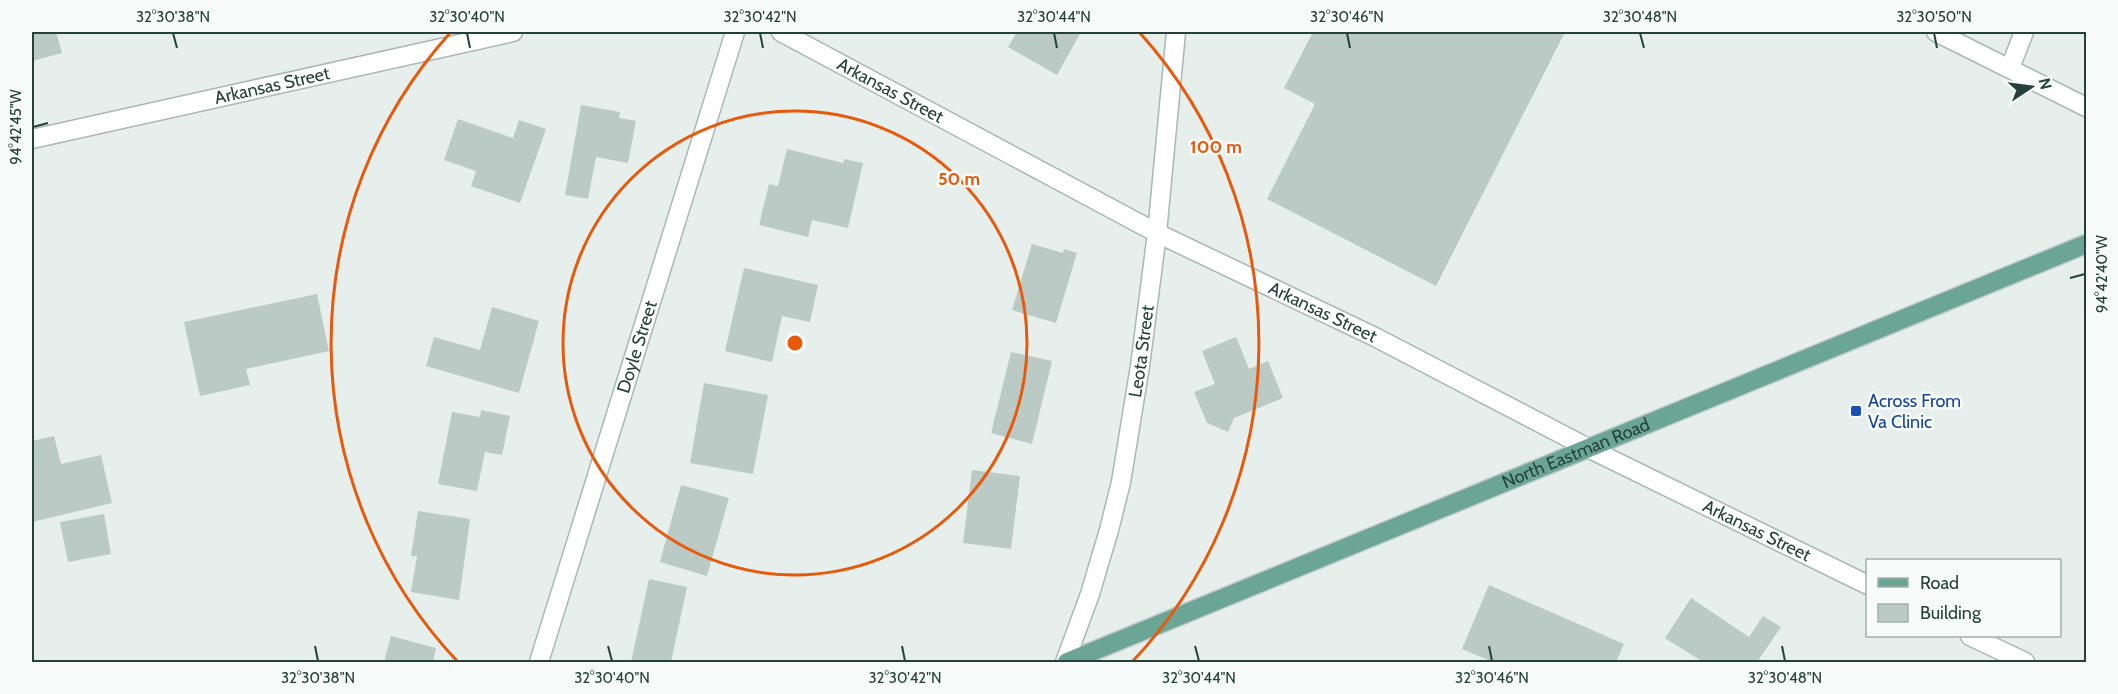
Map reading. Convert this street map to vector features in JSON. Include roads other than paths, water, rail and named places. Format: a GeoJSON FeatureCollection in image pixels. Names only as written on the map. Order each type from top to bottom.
{"type":"FeatureCollection","features":[{"type":"Feature","properties":{"kind":"main road","name":"North Eastman Road"},"geometry":{"type":"LineString","coordinates":[[1066,663],[2086,244]]}},
{"type":"Feature","properties":{"kind":"street","name":"Arkansas Street"},"geometry":{"type":"LineString","coordinates":[[32,139],[513,32]]}},
{"type":"Feature","properties":{"kind":"street","name":"Doyle Street"},"geometry":{"type":"LineString","coordinates":[[539,663],[735,32]]}},
{"type":"Feature","properties":{"kind":"street","name":"Arkansas Street"},"geometry":{"type":"LineString","coordinates":[[782,32],[1157,233],[1375,337],[1590,449],[1866,584]]}},
{"type":"Feature","properties":{"kind":"street","name":"Leota Street"},"geometry":{"type":"LineString","coordinates":[[1066,663],[1093,584],[1121,482],[1140,366],[1157,233],[1176,32]]}},
{"type":"Feature","properties":{"kind":"street"},"geometry":{"type":"LineString","coordinates":[[1936,32],[2086,107]]}},
{"type":"Feature","properties":{"kind":"street"},"geometry":{"type":"LineString","coordinates":[[2010,68],[2024,32]]}},
{"type":"Feature","properties":{"kind":"street"},"geometry":{"type":"LineString","coordinates":[[1972,637],[2025,663]]}},
{"type":"Feature","properties":{"kind":"place","name":"Across From Va Clinic"},"geometry":{"type":"Point","coordinates":[1856,411]}}]}
